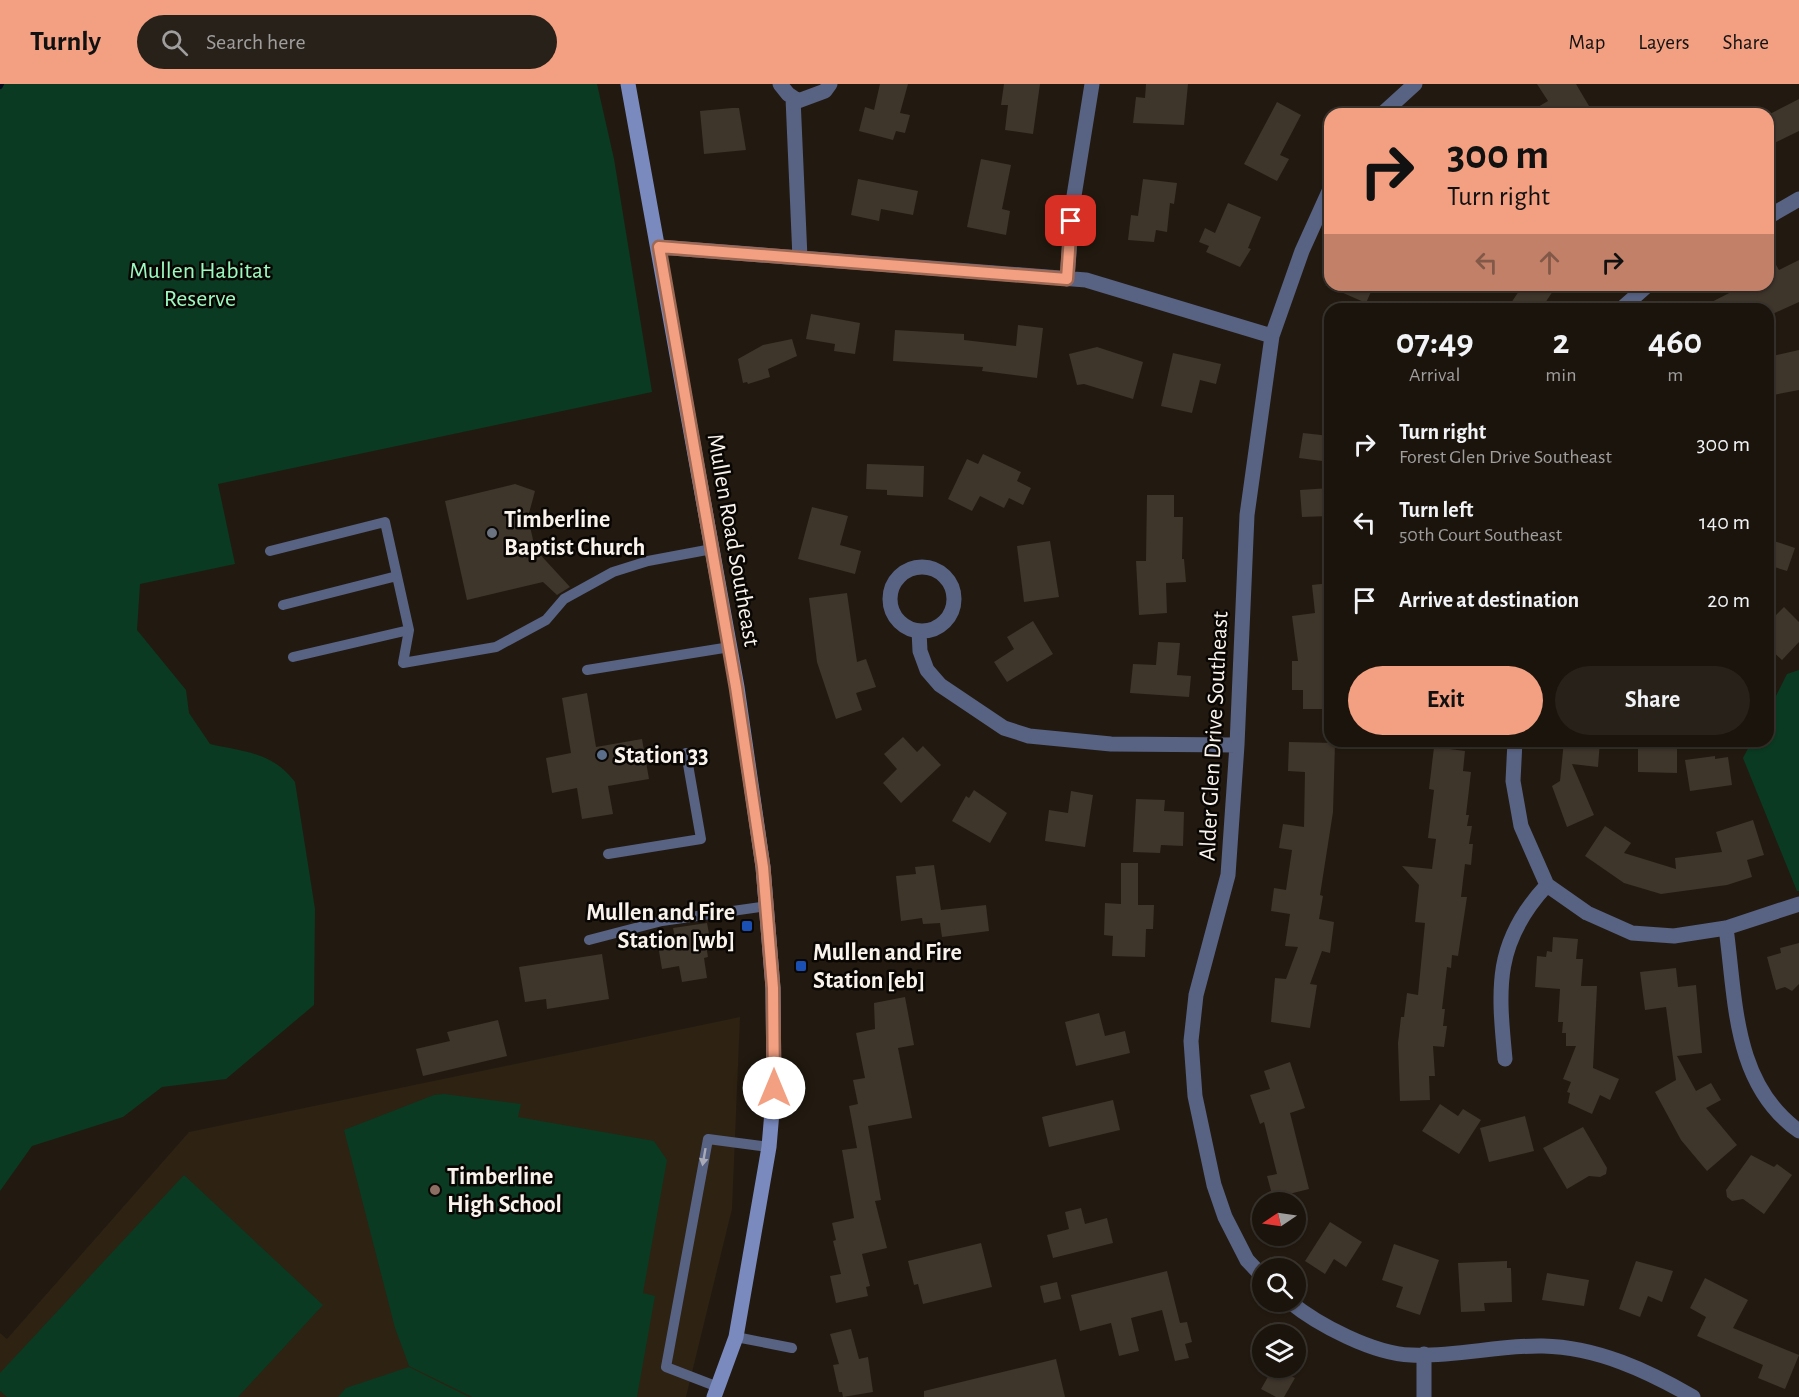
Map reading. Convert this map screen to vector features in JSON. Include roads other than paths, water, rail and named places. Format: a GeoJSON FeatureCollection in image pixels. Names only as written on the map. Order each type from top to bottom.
{"type":"FeatureCollection","features":[{"type":"Feature","properties":{"kind":"street","name":"Mullen Road Southeast"},"geometry":{"type":"LineString","coordinates":[[628,84],[730,647],[767,906],[773,988],[774,1065],[769,1147],[736,1337],[716,1392]]}},
{"type":"Feature","properties":{"kind":"street"},"geometry":{"type":"LineString","coordinates":[[780,84],[793,98],[798,100],[825,91],[830,84]]}},
{"type":"Feature","properties":{"kind":"street"},"geometry":{"type":"LineString","coordinates":[[1067,279],[1073,202],[1092,84]]}},
{"type":"Feature","properties":{"kind":"street"},"geometry":{"type":"LineString","coordinates":[[1389,108],[1415,84]]}},
{"type":"Feature","properties":{"kind":"street"},"geometry":{"type":"LineString","coordinates":[[793,98],[800,258]]}},
{"type":"Feature","properties":{"kind":"street"},"geometry":{"type":"LineString","coordinates":[[1774,214],[1799,199]]}},
{"type":"Feature","properties":{"kind":"street","name":"Alder Glen Drive Southeast"},"geometry":{"type":"LineString","coordinates":[[1252,1265],[1225,1217],[1214,1185],[1195,1096],[1191,1041],[1196,994],[1228,875],[1237,745],[1247,515],[1272,336],[1302,251],[1324,202]]}},
{"type":"Feature","properties":{"kind":"street"},"geometry":{"type":"LineString","coordinates":[[659,247],[1086,280],[1272,336]]}},
{"type":"Feature","properties":{"kind":"street"},"geometry":{"type":"LineString","coordinates":[[1628,303],[1641,291]]}},
{"type":"Feature","properties":{"kind":"street"},"geometry":{"type":"LineString","coordinates":[[915,567],[925,567],[943,575],[950,583],[954,602],[946,620],[929,630],[919,631],[901,622],[891,606],[890,596],[898,577],[915,567]]}},
{"type":"Feature","properties":{"kind":"street"},"geometry":{"type":"LineString","coordinates":[[919,631],[920,651],[927,670],[940,685],[1004,728],[1029,736],[1111,744],[1237,745]]}},
{"type":"Feature","properties":{"kind":"street"},"geometry":{"type":"LineString","coordinates":[[1515,747],[1513,781],[1516,808],[1547,885],[1587,913],[1632,933],[1674,936],[1726,928],[1799,904]]}},
{"type":"Feature","properties":{"kind":"street"},"geometry":{"type":"LineString","coordinates":[[1505,1059],[1500,1007],[1503,964],[1515,926],[1547,885]]}},
{"type":"Feature","properties":{"kind":"street"},"geometry":{"type":"LineString","coordinates":[[1726,928],[1743,1051],[1752,1077],[1773,1109],[1799,1131]]}},
{"type":"Feature","properties":{"kind":"street"},"geometry":{"type":"LineString","coordinates":[[1302,1312],[1372,1346],[1409,1355],[1544,1346],[1590,1353],[1621,1361],[1693,1397]]}},
{"type":"Feature","properties":{"kind":"street"},"geometry":{"type":"LineString","coordinates":[[1424,1354],[1424,1397]]}},
{"type":"Feature","properties":{"kind":"lane"},"geometry":{"type":"LineString","coordinates":[[270,551],[385,522],[410,630],[403,663],[496,647],[546,620],[564,599],[613,572],[648,561],[712,549]]}},
{"type":"Feature","properties":{"kind":"lane"},"geometry":{"type":"LineString","coordinates":[[283,604],[398,576]]}},
{"type":"Feature","properties":{"kind":"lane"},"geometry":{"type":"LineString","coordinates":[[293,657],[410,630]]}},
{"type":"Feature","properties":{"kind":"lane"},"geometry":{"type":"LineString","coordinates":[[587,670],[730,647]]}},
{"type":"Feature","properties":{"kind":"lane"},"geometry":{"type":"LineString","coordinates":[[608,854],[701,838],[686,753]]}},
{"type":"Feature","properties":{"kind":"lane"},"geometry":{"type":"LineString","coordinates":[[589,940],[662,921],[767,906]]}},
{"type":"Feature","properties":{"kind":"lane"},"geometry":{"type":"LineString","coordinates":[[716,1392],[666,1367],[708,1139],[769,1147]]}},
{"type":"Feature","properties":{"kind":"lane"},"geometry":{"type":"LineString","coordinates":[[736,1337],[792,1348]]}},
{"type":"Feature","properties":{"kind":"place","name":"Timberline Baptist Church"},"geometry":{"type":"Point","coordinates":[492,533]}},
{"type":"Feature","properties":{"kind":"place","name":"Station 33"},"geometry":{"type":"Point","coordinates":[602,755]}},
{"type":"Feature","properties":{"kind":"place","name":"Mullen and Fire Station [wb]"},"geometry":{"type":"Point","coordinates":[747,926]}},
{"type":"Feature","properties":{"kind":"place","name":"Mullen and Fire Station [eb]"},"geometry":{"type":"Point","coordinates":[801,966]}},
{"type":"Feature","properties":{"kind":"place","name":"Timberline High School"},"geometry":{"type":"Point","coordinates":[435,1190]}},
{"type":"Feature","properties":{"kind":"park label","name":"Mullen Habitat Reserve"},"geometry":{"type":"Point","coordinates":[200,284]}}]}
